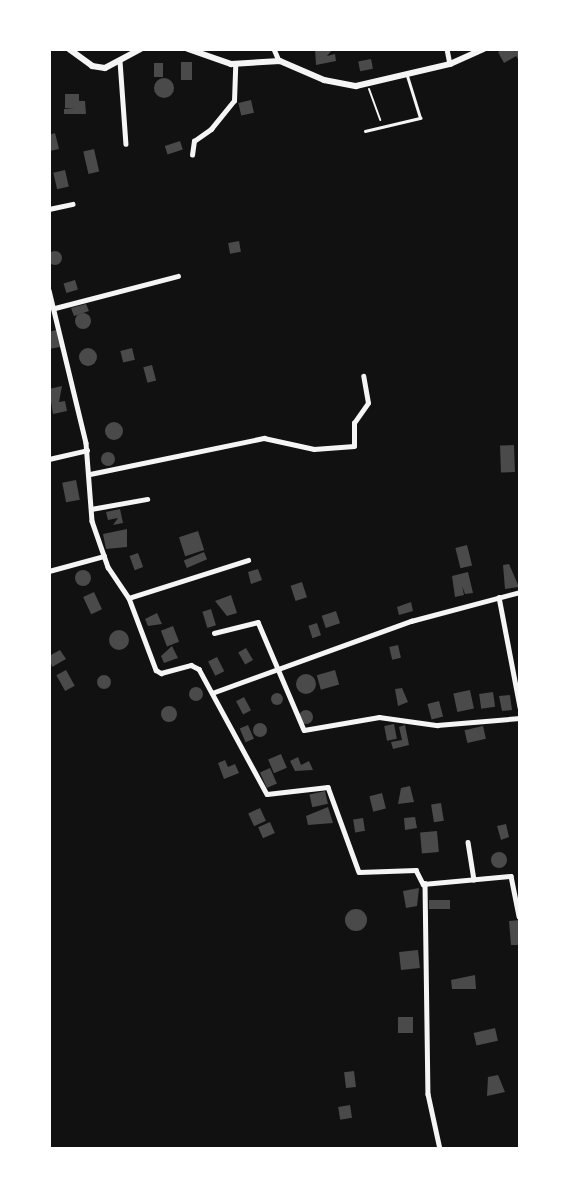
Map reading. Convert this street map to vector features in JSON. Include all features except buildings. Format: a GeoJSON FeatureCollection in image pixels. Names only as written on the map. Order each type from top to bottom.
{"type":"FeatureCollection","features":[{"type":"Feature","properties":{"kind":"street"},"geometry":{"type":"LineString","coordinates":[[69,49],[92,66],[105,68],[140,49]]}},
{"type":"Feature","properties":{"kind":"street"},"geometry":{"type":"LineString","coordinates":[[188,49],[236,64],[279,61],[324,80],[368,85],[450,64],[483,49]]}},
{"type":"Feature","properties":{"kind":"street"},"geometry":{"type":"LineString","coordinates":[[274,49],[279,61]]}},
{"type":"Feature","properties":{"kind":"street"},"geometry":{"type":"LineString","coordinates":[[447,49],[450,64]]}},
{"type":"Feature","properties":{"kind":"street"},"geometry":{"type":"LineString","coordinates":[[120,61],[126,144]]}},
{"type":"Feature","properties":{"kind":"street"},"geometry":{"type":"LineString","coordinates":[[192,155],[194,141],[211,130],[234,101],[236,64]]}},
{"type":"Feature","properties":{"kind":"street"},"geometry":{"type":"LineString","coordinates":[[49,209],[72,204]]}},
{"type":"Feature","properties":{"kind":"street"},"geometry":{"type":"LineString","coordinates":[[55,308],[178,276]]}},
{"type":"Feature","properties":{"kind":"street"},"geometry":{"type":"LineString","coordinates":[[49,290],[88,450],[91,509],[104,556],[129,598],[156,671],[194,665],[265,792],[278,796],[327,786],[359,872],[417,871],[425,883],[428,1094],[440,1149]]}},
{"type":"Feature","properties":{"kind":"street"},"geometry":{"type":"LineString","coordinates":[[90,474],[264,438],[314,449],[354,446],[355,422],[368,403],[363,376]]}},
{"type":"Feature","properties":{"kind":"street"},"geometry":{"type":"LineString","coordinates":[[49,459],[88,450]]}},
{"type":"Feature","properties":{"kind":"street"},"geometry":{"type":"LineString","coordinates":[[91,509],[147,499]]}},
{"type":"Feature","properties":{"kind":"street"},"geometry":{"type":"LineString","coordinates":[[49,572],[104,556]]}},
{"type":"Feature","properties":{"kind":"street"},"geometry":{"type":"LineString","coordinates":[[129,598],[248,559]]}},
{"type":"Feature","properties":{"kind":"street"},"geometry":{"type":"LineString","coordinates":[[212,693],[411,621],[520,592]]}},
{"type":"Feature","properties":{"kind":"street"},"geometry":{"type":"LineString","coordinates":[[499,597],[520,707]]}},
{"type":"Feature","properties":{"kind":"street"},"geometry":{"type":"LineString","coordinates":[[214,633],[257,621],[281,669],[304,730],[379,718],[437,724],[520,718]]}},
{"type":"Feature","properties":{"kind":"street"},"geometry":{"type":"LineString","coordinates":[[468,842],[474,880]]}},
{"type":"Feature","properties":{"kind":"street"},"geometry":{"type":"LineString","coordinates":[[425,883],[511,876],[519,916]]}},
{"type":"Feature","properties":{"kind":"lane"},"geometry":{"type":"LineString","coordinates":[[365,131],[420,118],[407,76]]}},
{"type":"Feature","properties":{"kind":"path"},"geometry":{"type":"LineString","coordinates":[[368,85],[383,128]]}}]}
